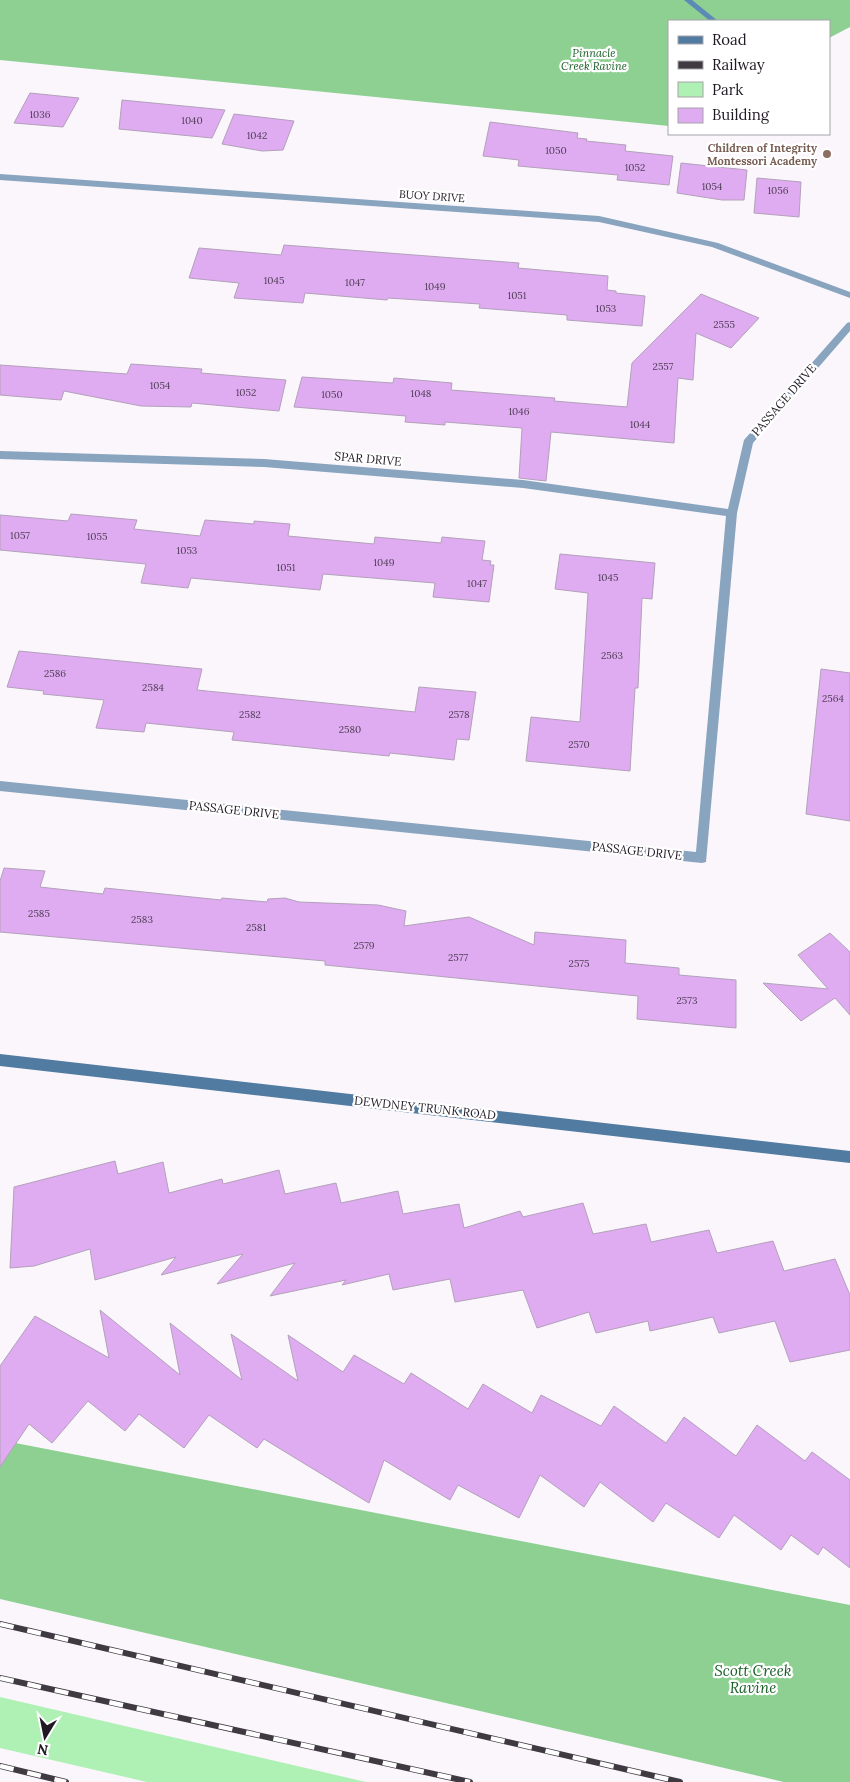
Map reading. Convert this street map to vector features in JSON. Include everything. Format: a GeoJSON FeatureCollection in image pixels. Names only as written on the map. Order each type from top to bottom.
{"type":"FeatureCollection","features":[{"type":"Feature","properties":{"kind":"main road","name":"DEWDNEY TRUNK ROAD"},"geometry":{"type":"LineString","coordinates":[[0,1060],[850,1156]]}},
{"type":"Feature","properties":{"kind":"street","name":"BUOY DRIVE"},"geometry":{"type":"LineString","coordinates":[[0,176],[599,219],[716,245],[850,295]]}},
{"type":"Feature","properties":{"kind":"street","name":"PASSAGE DRIVE"},"geometry":{"type":"LineString","coordinates":[[0,786],[702,858],[732,513],[748,442],[850,325]]}},
{"type":"Feature","properties":{"kind":"street","name":"SPAR DRIVE"},"geometry":{"type":"LineString","coordinates":[[0,455],[264,463],[503,482],[732,513]]}},
{"type":"Feature","properties":{"kind":"green space","name":"Pinnacle Creek Ravine"},"geometry":{"type":"Polygon","coordinates":[[[0,0],[850,0],[850,27],[830,37],[830,20],[668,20],[668,126],[0,60],[0,0]]]}},
{"type":"Feature","properties":{"kind":"green space","name":"Scott Creek Ravine"},"geometry":{"type":"Polygon","coordinates":[[[0,1440],[850,1605],[850,1782],[784,1782],[0,1599],[0,1440]]]}},
{"type":"Feature","properties":{"kind":"green space"},"geometry":{"type":"Polygon","coordinates":[[[0,1697],[366,1782],[147,1782],[0,1748],[0,1697]]]}},
{"type":"Feature","properties":{"kind":"building"},"geometry":{"type":"Polygon","coordinates":[[[30,93],[79,98],[63,127],[14,123],[30,93]]]}},
{"type":"Feature","properties":{"kind":"building"},"geometry":{"type":"Polygon","coordinates":[[[122,100],[225,110],[212,138],[119,129],[122,100]]]}},
{"type":"Feature","properties":{"kind":"building"},"geometry":{"type":"Polygon","coordinates":[[[234,114],[294,121],[283,150],[262,151],[222,144],[234,114]]]}},
{"type":"Feature","properties":{"kind":"building"},"geometry":{"type":"Polygon","coordinates":[[[490,122],[578,133],[577,138],[587,139],[586,141],[626,145],[625,151],[673,156],[669,185],[617,180],[618,175],[518,166],[519,160],[483,156],[490,122]]]}},
{"type":"Feature","properties":{"kind":"building"},"geometry":{"type":"Polygon","coordinates":[[[681,163],[747,170],[744,200],[722,200],[677,193],[681,163]]]}},
{"type":"Feature","properties":{"kind":"building"},"geometry":{"type":"Polygon","coordinates":[[[757,178],[801,182],[799,217],[754,213],[757,178]]]}},
{"type":"Feature","properties":{"kind":"building"},"geometry":{"type":"Polygon","coordinates":[[[284,245],[519,263],[518,268],[608,276],[607,290],[616,291],[616,293],[645,296],[642,326],[567,320],[567,315],[479,308],[480,304],[388,298],[387,300],[305,293],[303,303],[234,298],[239,283],[189,278],[199,248],[281,255],[284,245]]]}},
{"type":"Feature","properties":{"kind":"building"},"geometry":{"type":"Polygon","coordinates":[[[701,294],[759,318],[731,348],[696,333],[693,380],[678,378],[674,443],[551,432],[546,481],[519,478],[522,428],[445,422],[445,425],[405,422],[406,416],[294,407],[302,377],[393,383],[394,378],[452,383],[451,390],[555,398],[554,401],[627,407],[632,363],[701,294]]]}},
{"type":"Feature","properties":{"kind":"building"},"geometry":{"type":"Polygon","coordinates":[[[131,364],[202,369],[201,373],[286,380],[279,411],[192,403],[191,407],[141,406],[64,391],[61,400],[0,395],[0,365],[127,374],[131,364]]]}},
{"type":"Feature","properties":{"kind":"building"},"geometry":{"type":"Polygon","coordinates":[[[71,514],[137,520],[134,529],[200,536],[205,520],[254,524],[254,521],[290,524],[288,536],[374,544],[375,537],[441,543],[442,537],[485,541],[482,560],[491,561],[490,565],[494,565],[489,602],[433,597],[435,583],[323,574],[320,590],[191,578],[188,588],[141,583],[146,564],[0,550],[0,515],[68,521],[71,514]]]}},
{"type":"Feature","properties":{"kind":"building"},"geometry":{"type":"Polygon","coordinates":[[[560,554],[655,563],[652,599],[642,598],[638,688],[635,688],[630,771],[526,761],[531,717],[580,722],[588,593],[555,589],[560,554]]]}},
{"type":"Feature","properties":{"kind":"building"},"geometry":{"type":"Polygon","coordinates":[[[19,651],[202,669],[197,690],[415,712],[419,687],[476,692],[469,740],[457,739],[454,760],[390,753],[389,756],[232,740],[234,732],[146,723],[144,732],[96,728],[104,700],[43,694],[44,691],[7,687],[19,651]]]}},
{"type":"Feature","properties":{"kind":"building"},"geometry":{"type":"Polygon","coordinates":[[[821,669],[850,673],[850,821],[806,814],[821,669]]]}},
{"type":"Feature","properties":{"kind":"building"},"geometry":{"type":"Polygon","coordinates":[[[4,868],[45,871],[40,887],[103,894],[105,888],[221,900],[222,898],[267,902],[268,899],[285,898],[299,902],[378,905],[406,911],[404,926],[469,917],[534,945],[535,932],[626,940],[625,963],[679,968],[679,975],[736,980],[736,1028],[637,1019],[638,996],[325,965],[325,961],[0,932],[0,881],[4,868]]]}},
{"type":"Feature","properties":{"kind":"building"},"geometry":{"type":"Polygon","coordinates":[[[830,933],[850,952],[850,1015],[835,998],[801,1021],[763,983],[828,989],[798,955],[830,933]]]}},
{"type":"Feature","properties":{"kind":"building"},"geometry":{"type":"Polygon","coordinates":[[[115,1161],[118,1174],[163,1162],[169,1193],[222,1179],[223,1184],[279,1170],[285,1194],[336,1183],[341,1203],[398,1191],[403,1214],[459,1204],[464,1228],[520,1211],[523,1217],[583,1203],[593,1234],[646,1224],[651,1242],[709,1230],[717,1253],[773,1241],[784,1271],[835,1259],[850,1295],[850,1350],[790,1362],[775,1321],[719,1333],[713,1317],[650,1331],[648,1321],[596,1333],[589,1312],[537,1328],[523,1290],[455,1302],[450,1279],[393,1290],[389,1274],[342,1285],[346,1280],[270,1296],[295,1263],[217,1284],[243,1254],[161,1275],[176,1257],[95,1280],[90,1249],[34,1266],[10,1268],[14,1187],[115,1161]]]}},
{"type":"Feature","properties":{"kind":"building"},"geometry":{"type":"Polygon","coordinates":[[[100,1310],[180,1375],[170,1323],[242,1380],[231,1334],[298,1381],[288,1335],[343,1372],[354,1355],[404,1384],[411,1373],[468,1409],[483,1384],[532,1413],[541,1395],[601,1426],[614,1406],[666,1443],[684,1417],[736,1456],[757,1425],[805,1461],[812,1452],[850,1480],[850,1568],[823,1547],[818,1555],[791,1535],[781,1550],[734,1515],[719,1538],[666,1503],[653,1522],[600,1482],[584,1507],[540,1475],[519,1518],[458,1485],[450,1500],[384,1460],[369,1503],[264,1439],[257,1448],[209,1415],[184,1448],[139,1414],[125,1431],[88,1401],[52,1443],[29,1424],[0,1467],[0,1366],[35,1316],[109,1358],[100,1310]]]}},
{"type":"Feature","properties":{"kind":"waterway"},"geometry":{"type":"LineString","coordinates":[[688,0],[713,20]]}},
{"type":"Feature","properties":{"kind":"railway"},"geometry":{"type":"LineString","coordinates":[[0,1624],[680,1782]]}},
{"type":"Feature","properties":{"kind":"railway"},"geometry":{"type":"LineString","coordinates":[[0,1678],[470,1782]]}},
{"type":"Feature","properties":{"kind":"railway"},"geometry":{"type":"LineString","coordinates":[[0,1766],[66,1782]]}},
{"type":"Feature","properties":{"kind":"place","name":"Children of Integrity Montessori Academy"},"geometry":{"type":"Point","coordinates":[827,154]}}]}
